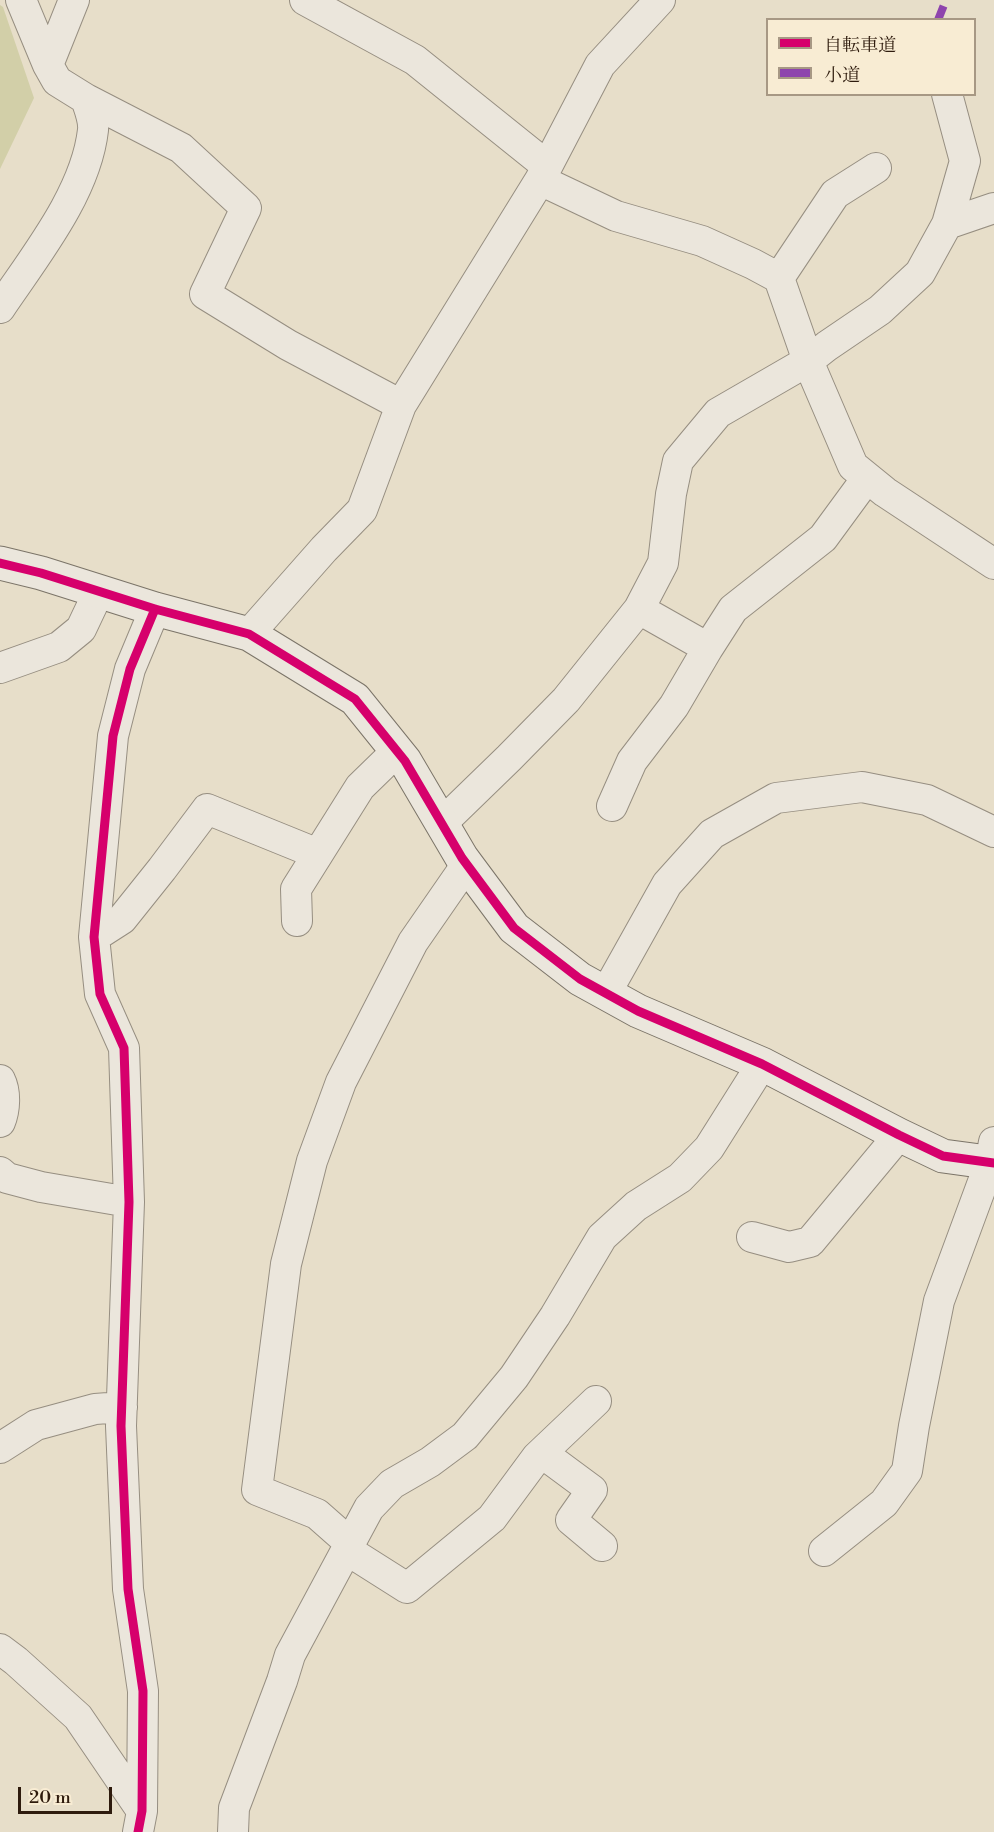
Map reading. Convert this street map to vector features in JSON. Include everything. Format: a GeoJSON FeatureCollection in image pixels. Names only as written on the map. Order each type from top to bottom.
{"type":"FeatureCollection","features":[{"type":"Feature","properties":{"kind":"street"},"geometry":{"type":"LineString","coordinates":[[21,0],[57,81],[86,99],[181,147],[246,208],[205,294],[288,345],[401,405]]}},
{"type":"Feature","properties":{"kind":"street"},"geometry":{"type":"LineString","coordinates":[[48,65],[75,0]]}},
{"type":"Feature","properties":{"kind":"street"},"geometry":{"type":"LineString","coordinates":[[304,0],[415,60],[543,173],[616,216],[702,241],[778,278],[808,361],[853,466],[885,492],[994,564]]}},
{"type":"Feature","properties":{"kind":"street"},"geometry":{"type":"LineString","coordinates":[[249,634],[362,510],[401,405],[543,173],[600,65],[660,0]]}},
{"type":"Feature","properties":{"kind":"street"},"geometry":{"type":"LineString","coordinates":[[442,823],[566,700],[639,609],[663,563],[671,494],[678,461],[718,413],[808,361],[880,310],[920,273],[947,224],[965,161],[948,96]]}},
{"type":"Feature","properties":{"kind":"street"},"geometry":{"type":"LineString","coordinates":[[0,308],[54,228],[83,172],[94,128],[86,99]]}},
{"type":"Feature","properties":{"kind":"street"},"geometry":{"type":"LineString","coordinates":[[778,278],[835,194],[876,168]]}},
{"type":"Feature","properties":{"kind":"street"},"geometry":{"type":"LineString","coordinates":[[947,224],[994,208]]}},
{"type":"Feature","properties":{"kind":"street"},"geometry":{"type":"LineString","coordinates":[[612,806],[632,761],[674,706],[733,609],[823,538],[867,478]]}},
{"type":"Feature","properties":{"kind":"street"},"geometry":{"type":"LineString","coordinates":[[0,563],[41,573],[154,609],[249,634],[355,699],[405,761],[467,864],[514,928],[579,979],[638,1011],[762,1064],[943,1156],[993,1156],[939,1300],[907,1471],[885,1503],[824,1551]]}},
{"type":"Feature","properties":{"kind":"street"},"geometry":{"type":"LineString","coordinates":[[0,668],[58,647],[81,629],[99,591]]}},
{"type":"Feature","properties":{"kind":"street"},"geometry":{"type":"LineString","coordinates":[[140,1822],[143,1691],[128,1589],[121,1426],[129,1202],[124,1048],[100,994],[94,937],[113,736],[130,669],[154,609]]}},
{"type":"Feature","properties":{"kind":"street"},"geometry":{"type":"LineString","coordinates":[[639,609],[708,648]]}},
{"type":"Feature","properties":{"kind":"street"},"geometry":{"type":"LineString","coordinates":[[297,921],[296,889],[360,787],[397,751]]}},
{"type":"Feature","properties":{"kind":"street"},"geometry":{"type":"LineString","coordinates":[[606,993],[666,884],[712,834],[776,798],[862,787],[927,800],[994,832]]}},
{"type":"Feature","properties":{"kind":"street"},"geometry":{"type":"LineString","coordinates":[[94,937],[122,919],[207,809],[318,854]]}},
{"type":"Feature","properties":{"kind":"street"},"geometry":{"type":"LineString","coordinates":[[467,864],[413,942],[341,1082],[312,1161],[286,1264],[257,1490],[317,1514],[349,1547],[407,1588],[492,1518],[537,1457],[596,1401]]}},
{"type":"Feature","properties":{"kind":"street"},"geometry":{"type":"LineString","coordinates":[[234,1832],[234,1809],[290,1655],[369,1508],[392,1484],[430,1462],[465,1436],[514,1377],[555,1316],[602,1237],[636,1206],[680,1178],[709,1148],[762,1064]]}},
{"type":"Feature","properties":{"kind":"street"},"geometry":{"type":"LineString","coordinates":[[0,1080],[3,1085],[4,1112],[0,1122]]}},
{"type":"Feature","properties":{"kind":"street"},"geometry":{"type":"LineString","coordinates":[[752,1237],[789,1247],[810,1242],[899,1135]]}},
{"type":"Feature","properties":{"kind":"street"},"geometry":{"type":"LineString","coordinates":[[0,1172],[7,1178],[41,1187],[129,1202]]}},
{"type":"Feature","properties":{"kind":"street"},"geometry":{"type":"LineString","coordinates":[[0,1448],[36,1425],[95,1409],[122,1407]]}},
{"type":"Feature","properties":{"kind":"street"},"geometry":{"type":"LineString","coordinates":[[542,1453],[592,1490],[571,1520],[602,1546]]}},
{"type":"Feature","properties":{"kind":"street"},"geometry":{"type":"LineString","coordinates":[[0,1649],[78,1717],[140,1822]]}},
{"type":"Feature","properties":{"kind":"shaded area"},"geometry":{"type":"Polygon","coordinates":[[[0,5],[3,7],[34,98],[0,169],[0,5]]]}},
{"type":"Feature","properties":{"kind":"marked path"},"geometry":{"type":"LineString","coordinates":[[939,18],[946,0]]}},
{"type":"Feature","properties":{"kind":"cycle path"},"geometry":{"type":"LineString","coordinates":[[0,563],[249,634],[355,699],[405,761],[462,858],[514,928],[580,979],[638,1011],[762,1064],[943,1156],[994,1163]]}},
{"type":"Feature","properties":{"kind":"cycle path"},"geometry":{"type":"LineString","coordinates":[[138,1832],[142,1811],[143,1691],[128,1589],[121,1426],[129,1202],[124,1048],[100,994],[94,937],[113,736],[130,669],[155,609]]}}]}
